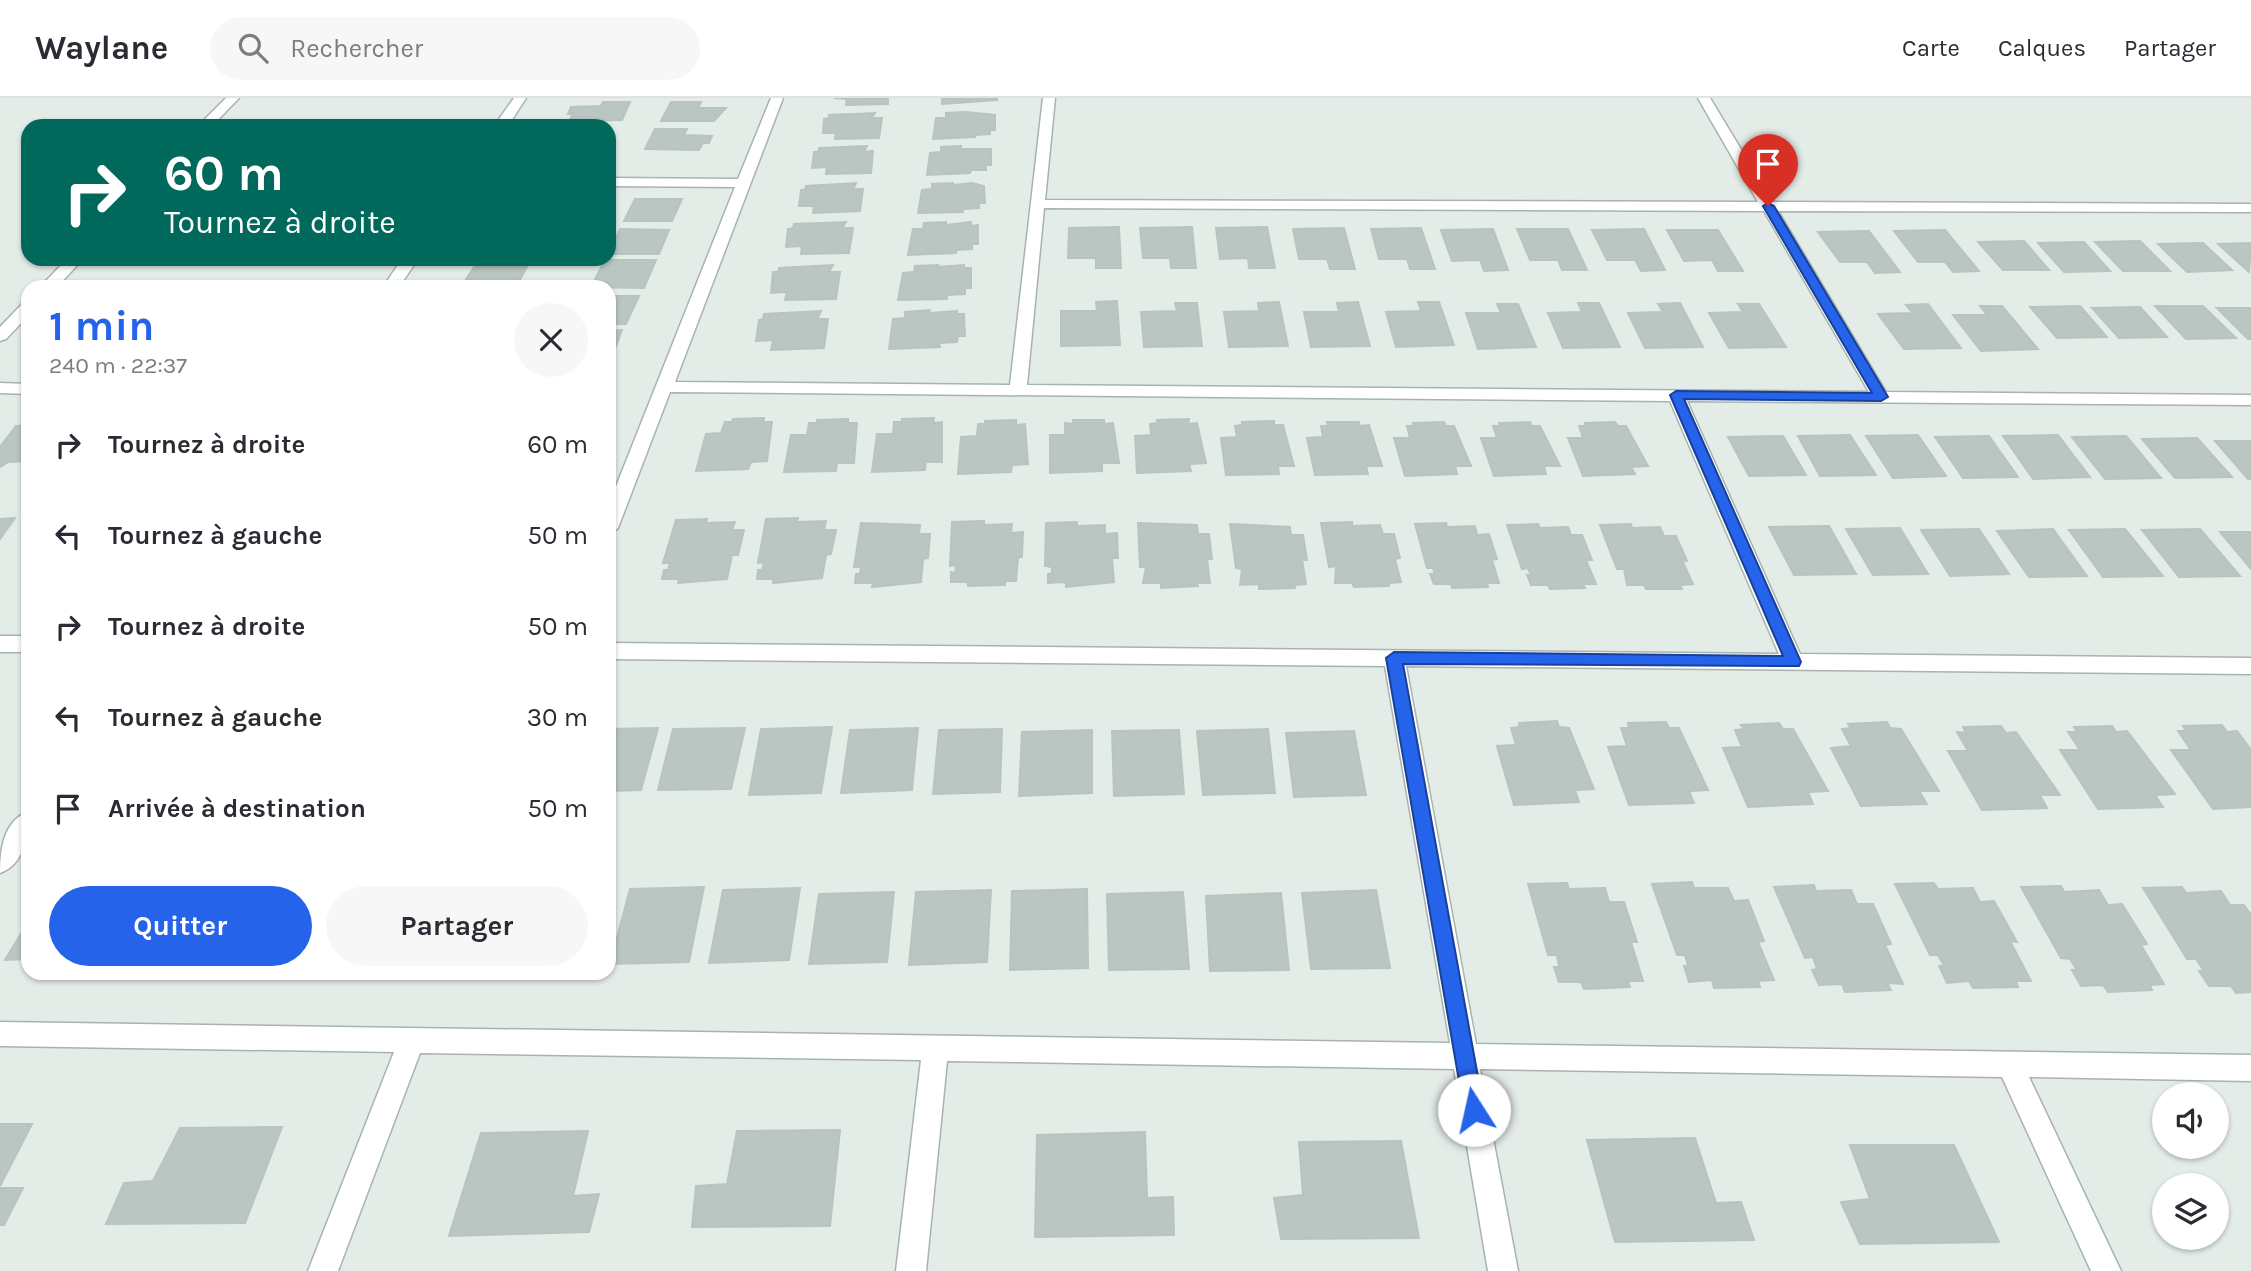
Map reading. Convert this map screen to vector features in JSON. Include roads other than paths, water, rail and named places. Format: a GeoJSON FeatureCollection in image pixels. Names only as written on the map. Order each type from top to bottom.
{"type":"FeatureCollection","features":[{"type":"Feature","properties":{"kind":"street"},"geometry":{"type":"LineString","coordinates":[[212,119],[233,98]]}},
{"type":"Feature","properties":{"kind":"street"},"geometry":{"type":"LineString","coordinates":[[505,119],[520,98]]}},
{"type":"Feature","properties":{"kind":"street"},"geometry":{"type":"LineString","coordinates":[[616,510],[778,98]]}},
{"type":"Feature","properties":{"kind":"street"},"geometry":{"type":"LineString","coordinates":[[1018,390],[1049,98]]}},
{"type":"Feature","properties":{"kind":"street"},"geometry":{"type":"LineString","coordinates":[[1704,98],[1881,397]]}},
{"type":"Feature","properties":{"kind":"street"},"geometry":{"type":"LineString","coordinates":[[616,182],[744,183]]}},
{"type":"Feature","properties":{"kind":"street"},"geometry":{"type":"LineString","coordinates":[[1038,204],[2251,208]]}},
{"type":"Feature","properties":{"kind":"street"},"geometry":{"type":"LineString","coordinates":[[55,280],[68,266]]}},
{"type":"Feature","properties":{"kind":"street"},"geometry":{"type":"LineString","coordinates":[[0,336],[21,314]]}},
{"type":"Feature","properties":{"kind":"street"},"geometry":{"type":"LineString","coordinates":[[664,387],[2251,400]]}},
{"type":"Feature","properties":{"kind":"street"},"geometry":{"type":"LineString","coordinates":[[0,388],[21,388]]}},
{"type":"Feature","properties":{"kind":"street"},"geometry":{"type":"LineString","coordinates":[[1676,395],[1793,662]]}},
{"type":"Feature","properties":{"kind":"street"},"geometry":{"type":"LineString","coordinates":[[0,644],[21,645]]}},
{"type":"Feature","properties":{"kind":"street"},"geometry":{"type":"LineString","coordinates":[[616,650],[2251,666]]}},
{"type":"Feature","properties":{"kind":"street"},"geometry":{"type":"LineString","coordinates":[[1394,658],[1503,1271]]}},
{"type":"Feature","properties":{"kind":"street"},"geometry":{"type":"LineString","coordinates":[[0,863],[21,832]]}},
{"type":"Feature","properties":{"kind":"street"},"geometry":{"type":"LineString","coordinates":[[0,1034],[2251,1068]]}},
{"type":"Feature","properties":{"kind":"street"},"geometry":{"type":"LineString","coordinates":[[323,1271],[412,1040]]}},
{"type":"Feature","properties":{"kind":"street"},"geometry":{"type":"LineString","coordinates":[[912,1271],[934,1048]]}},
{"type":"Feature","properties":{"kind":"street"},"geometry":{"type":"LineString","coordinates":[[2009,1064],[2106,1271]]}}]}
